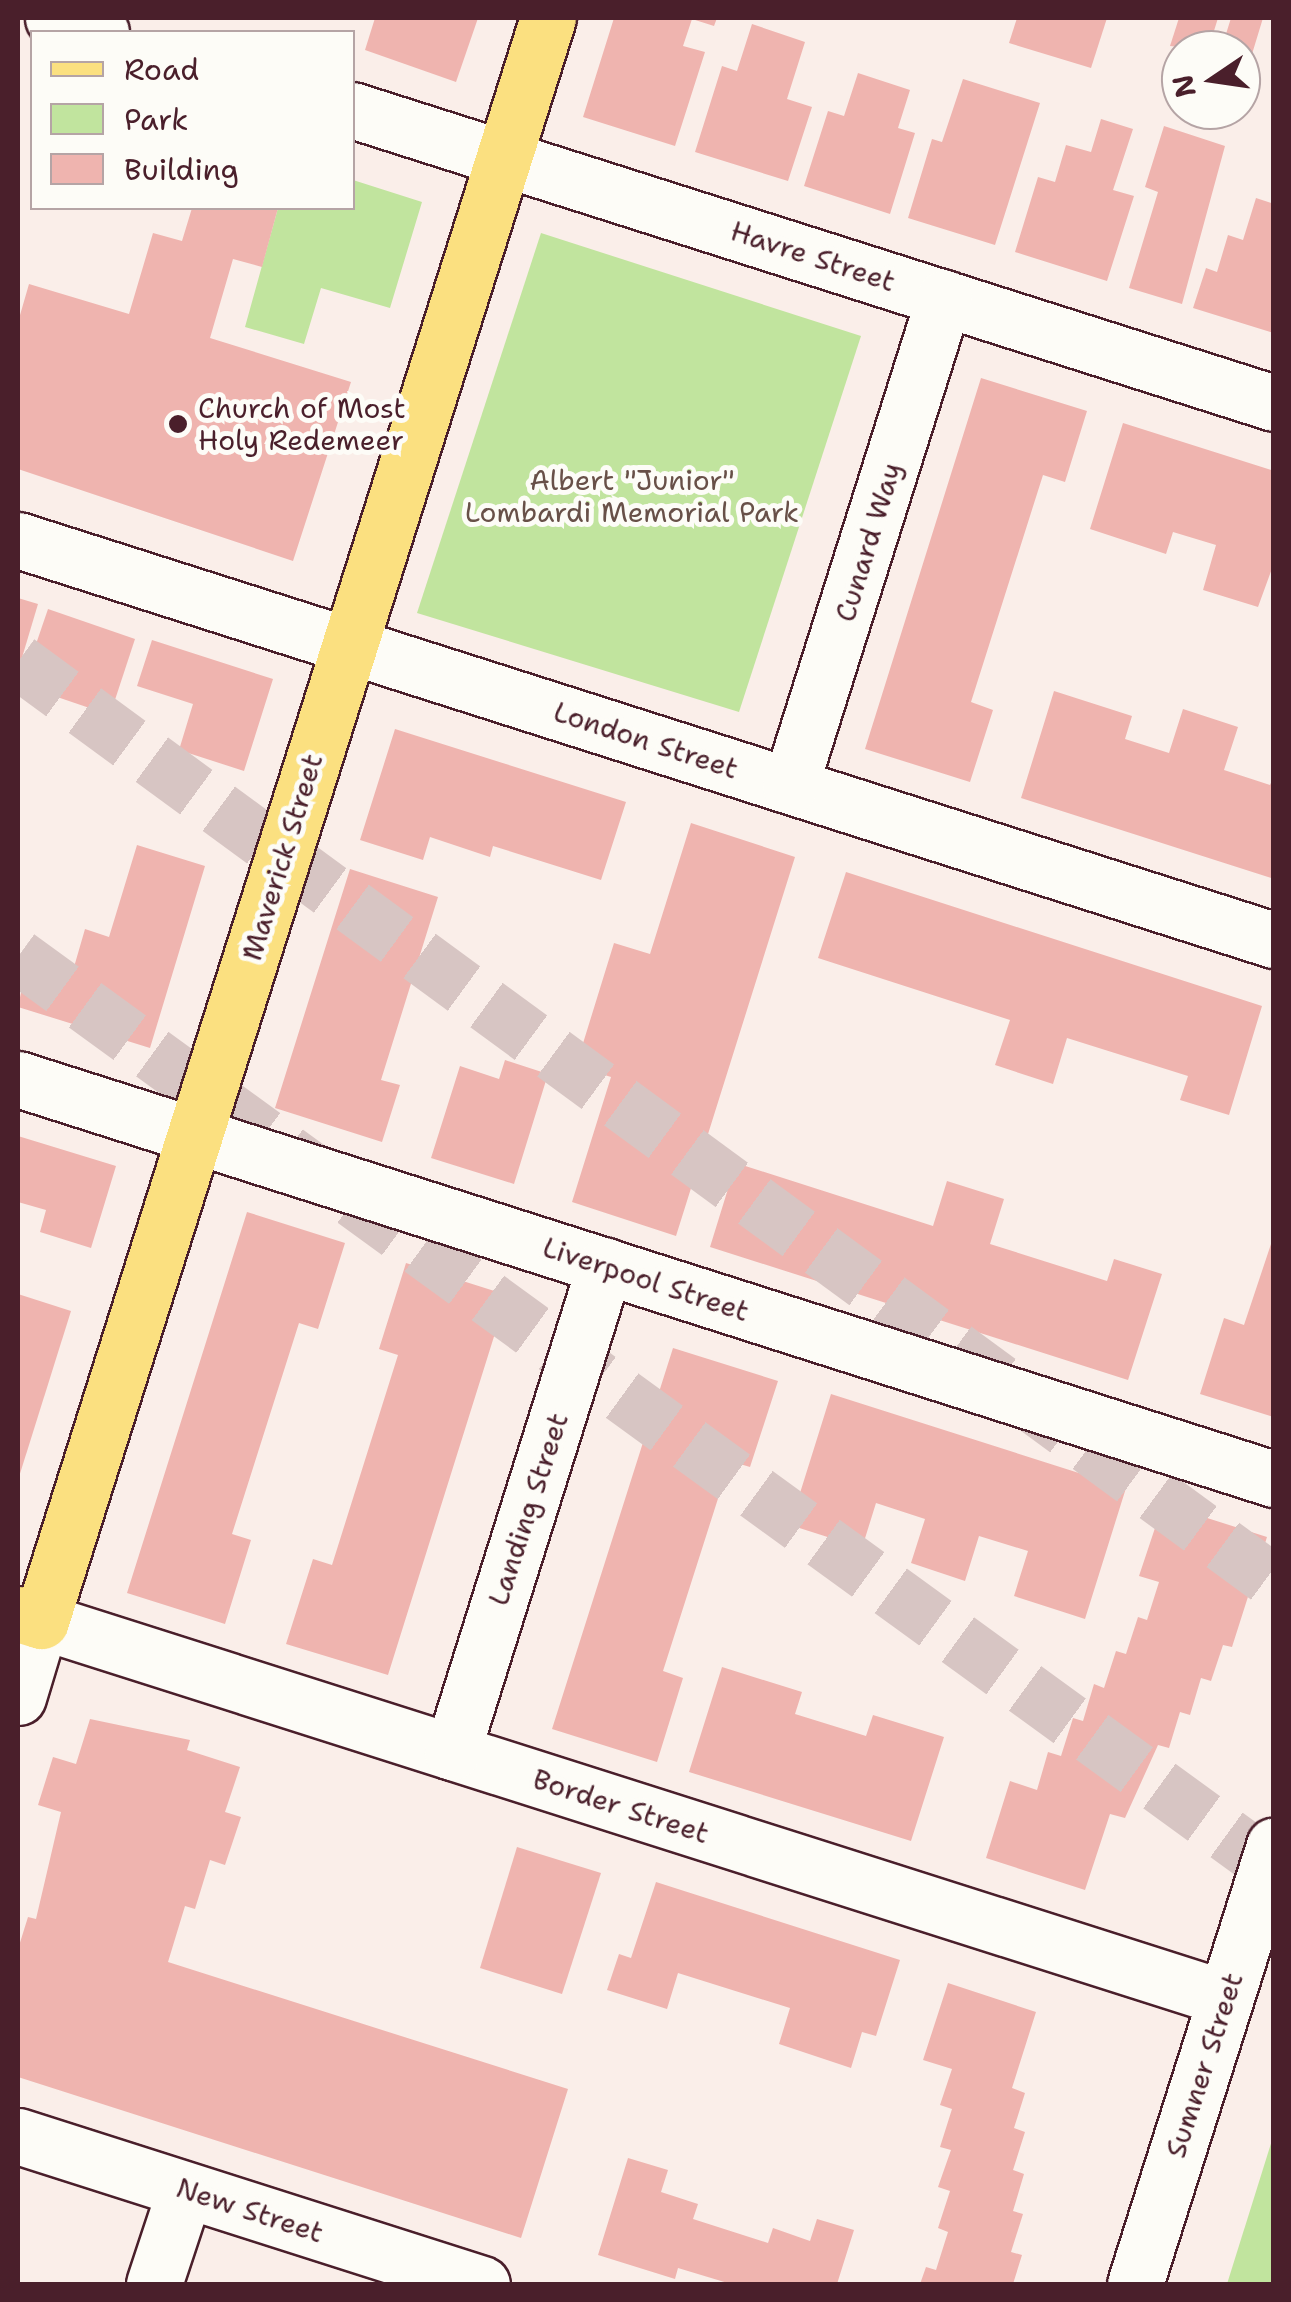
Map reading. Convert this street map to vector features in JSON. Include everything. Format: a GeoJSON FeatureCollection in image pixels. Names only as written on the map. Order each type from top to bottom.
{"type":"FeatureCollection","features":[{"type":"Feature","properties":{"kind":"main road","name":"Maverick Street"},"geometry":{"type":"LineString","coordinates":[[29,1617],[195,1135],[548,18]]}},
{"type":"Feature","properties":{"kind":"street"},"geometry":{"type":"LineString","coordinates":[[53,18],[94,30]]}},
{"type":"Feature","properties":{"kind":"street","name":"Havre Street"},"geometry":{"type":"LineString","coordinates":[[355,111],[1274,403]]}},
{"type":"Feature","properties":{"kind":"street","name":"Cunard Way"},"geometry":{"type":"LineString","coordinates":[[790,786],[944,298]]}},
{"type":"Feature","properties":{"kind":"street","name":"London Street"},"geometry":{"type":"LineString","coordinates":[[18,540],[1274,940]]}},
{"type":"Feature","properties":{"kind":"street","name":"Liverpool Street"},"geometry":{"type":"LineString","coordinates":[[18,1079],[1274,1479]]}},
{"type":"Feature","properties":{"kind":"street","name":"Landing Street"},"geometry":{"type":"LineString","coordinates":[[452,1752],[605,1266]]}},
{"type":"Feature","properties":{"kind":"street","name":"Maverick Street"},"geometry":{"type":"LineString","coordinates":[[18,1697],[29,1617]]}},
{"type":"Feature","properties":{"kind":"street","name":"Border Street"},"geometry":{"type":"LineString","coordinates":[[29,1617],[1225,1998]]}},
{"type":"Feature","properties":{"kind":"street","name":"Sumner Street"},"geometry":{"type":"LineString","coordinates":[[1135,2284],[1274,1846]]}},
{"type":"Feature","properties":{"kind":"street","name":"New Street"},"geometry":{"type":"LineString","coordinates":[[18,2136],[482,2284]]}},
{"type":"Feature","properties":{"kind":"street"},"geometry":{"type":"LineString","coordinates":[[154,2284],[185,2190]]}},
{"type":"Feature","properties":{"kind":"green space"},"geometry":{"type":"Polygon","coordinates":[[[355,181],[422,202],[390,308],[321,288],[304,344],[245,327],[277,210],[355,210],[355,181]]]}},
{"type":"Feature","properties":{"kind":"green space","name":"Albert \"Junior\" Lombardi Memorial Park"},"geometry":{"type":"Polygon","coordinates":[[[541,233],[861,336],[739,712],[417,613],[541,233]]]}},
{"type":"Feature","properties":{"kind":"green space"},"geometry":{"type":"Polygon","coordinates":[[[1273,2137],[1273,2284],[1227,2284],[1273,2137]]]}},
{"type":"Feature","properties":{"kind":"building"},"geometry":{"type":"Polygon","coordinates":[[[375,18],[478,18],[456,82],[365,50],[375,18]]]}},
{"type":"Feature","properties":{"kind":"building"},"geometry":{"type":"Polygon","coordinates":[[[614,18],[717,18],[714,26],[692,19],[683,46],[705,52],[675,146],[583,117],[614,18]]]}},
{"type":"Feature","properties":{"kind":"building"},"geometry":{"type":"Polygon","coordinates":[[[1017,18],[1107,18],[1091,68],[1009,43],[1017,18]]]}},
{"type":"Feature","properties":{"kind":"building"},"geometry":{"type":"Polygon","coordinates":[[[1179,18],[1218,18],[1214,30],[1175,30],[1179,18]]]}},
{"type":"Feature","properties":{"kind":"building"},"geometry":{"type":"Polygon","coordinates":[[[1231,18],[1263,18],[1259,30],[1227,30],[1231,18]]]}},
{"type":"Feature","properties":{"kind":"building"},"geometry":{"type":"Polygon","coordinates":[[[752,24],[805,42],[787,99],[812,107],[788,181],[695,152],[722,66],[737,71],[752,24]]]}},
{"type":"Feature","properties":{"kind":"building"},"geometry":{"type":"Polygon","coordinates":[[[858,73],[910,90],[898,128],[915,133],[890,214],[804,186],[828,111],[844,116],[858,73]]]}},
{"type":"Feature","properties":{"kind":"building"},"geometry":{"type":"Polygon","coordinates":[[[963,79],[1040,103],[995,245],[908,218],[932,139],[942,142],[963,79]]]}},
{"type":"Feature","properties":{"kind":"building"},"geometry":{"type":"Polygon","coordinates":[[[1101,119],[1133,129],[1113,190],[1134,196],[1107,281],[1015,252],[1038,177],[1055,182],[1066,145],[1091,152],[1101,119]]]}},
{"type":"Feature","properties":{"kind":"building"},"geometry":{"type":"Polygon","coordinates":[[[1163,130],[1176,130],[1225,146],[1182,304],[1129,288],[1158,192],[1145,187],[1163,130]]]}},
{"type":"Feature","properties":{"kind":"building"},"geometry":{"type":"Polygon","coordinates":[[[1256,198],[1274,204],[1274,333],[1193,308],[1206,268],[1217,272],[1228,235],[1243,240],[1256,198]]]}},
{"type":"Feature","properties":{"kind":"building","name":"Church of Most Holy Redemeer"},"geometry":{"type":"Polygon","coordinates":[[[191,210],[277,210],[262,267],[233,259],[210,338],[351,382],[293,561],[18,469],[18,322],[29,284],[129,314],[153,233],[182,241],[191,210]]]}},
{"type":"Feature","properties":{"kind":"building"},"geometry":{"type":"Polygon","coordinates":[[[981,378],[1087,411],[1065,482],[1043,475],[971,702],[993,710],[970,782],[865,749],[981,378]]]}},
{"type":"Feature","properties":{"kind":"building"},"geometry":{"type":"Polygon","coordinates":[[[1123,423],[1274,471],[1274,563],[1258,607],[1203,590],[1216,545],[1173,532],[1166,554],[1090,529],[1123,423]]]}},
{"type":"Feature","properties":{"kind":"building"},"geometry":{"type":"Polygon","coordinates":[[[18,598],[38,604],[18,671],[18,598]]]}},
{"type":"Feature","properties":{"kind":"building"},"geometry":{"type":"Polygon","coordinates":[[[48,609],[135,639],[110,715],[22,685],[48,609]]]}},
{"type":"Feature","properties":{"kind":"building"},"geometry":{"type":"Polygon","coordinates":[[[152,640],[273,679],[244,771],[179,750],[193,704],[137,686],[152,640]]]}},
{"type":"Feature","properties":{"kind":"building"},"geometry":{"type":"Polygon","coordinates":[[[1054,691],[1132,716],[1125,739],[1169,753],[1183,709],[1238,727],[1224,770],[1270,785],[1274,776],[1274,879],[1021,798],[1054,691]]]}},
{"type":"Feature","properties":{"kind":"building"},"geometry":{"type":"Polygon","coordinates":[[[395,729],[626,802],[601,880],[493,846],[490,857],[430,837],[423,860],[360,840],[395,729]]]}},
{"type":"Feature","properties":{"kind":"building"},"geometry":{"type":"Polygon","coordinates":[[[691,823],[795,857],[676,1236],[572,1202],[611,1077],[576,1066],[614,943],[650,954],[691,823]]]}},
{"type":"Feature","properties":{"kind":"building"},"geometry":{"type":"Polygon","coordinates":[[[137,845],[205,866],[150,1048],[18,1007],[29,954],[74,967],[85,929],[109,937],[137,845]]]}},
{"type":"Feature","properties":{"kind":"building"},"geometry":{"type":"Polygon","coordinates":[[[350,869],[438,897],[381,1080],[400,1085],[382,1142],[275,1108],[350,869]]]}},
{"type":"Feature","properties":{"kind":"building"},"geometry":{"type":"Polygon","coordinates":[[[846,872],[1262,1006],[1229,1115],[1180,1100],[1188,1076],[1067,1038],[1053,1084],[995,1065],[1010,1020],[818,958],[846,872]]]}},
{"type":"Feature","properties":{"kind":"building"},"geometry":{"type":"Polygon","coordinates":[[[505,1060],[548,1074],[514,1184],[431,1158],[460,1066],[499,1079],[505,1060]]]}},
{"type":"Feature","properties":{"kind":"building"},"geometry":{"type":"Polygon","coordinates":[[[18,1136],[116,1166],[91,1248],[40,1232],[46,1210],[18,1202],[18,1136]]]}},
{"type":"Feature","properties":{"kind":"building"},"geometry":{"type":"Polygon","coordinates":[[[736,1163],[933,1226],[947,1181],[1004,1199],[990,1244],[1107,1281],[1114,1259],[1162,1274],[1128,1380],[710,1247],[736,1163]]]}},
{"type":"Feature","properties":{"kind":"building"},"geometry":{"type":"Polygon","coordinates":[[[247,1212],[345,1243],[318,1329],[299,1323],[232,1534],[251,1540],[225,1624],[127,1593],[247,1212]]]}},
{"type":"Feature","properties":{"kind":"building"},"geometry":{"type":"Polygon","coordinates":[[[1274,1235],[1274,1417],[1200,1394],[1224,1318],[1244,1325],[1274,1235]]]}},
{"type":"Feature","properties":{"kind":"building"},"geometry":{"type":"Polygon","coordinates":[[[406,1263],[507,1295],[388,1675],[286,1644],[313,1559],[332,1565],[398,1355],[379,1349],[406,1263]]]}},
{"type":"Feature","properties":{"kind":"building"},"geometry":{"type":"Polygon","coordinates":[[[18,1294],[71,1311],[18,1480],[18,1294]]]}},
{"type":"Feature","properties":{"kind":"building"},"geometry":{"type":"Polygon","coordinates":[[[673,1348],[778,1381],[750,1467],[730,1461],[663,1671],[683,1678],[657,1762],[552,1729],[673,1348]]]}},
{"type":"Feature","properties":{"kind":"building"},"geometry":{"type":"Polygon","coordinates":[[[831,1394],[1126,1488],[1085,1619],[1014,1596],[1028,1551],[979,1536],[965,1581],[911,1563],[925,1519],[876,1503],[862,1548],[790,1525],[831,1394]]]}},
{"type":"Feature","properties":{"kind":"building"},"geometry":{"type":"Polygon","coordinates":[[[1163,1504],[1267,1537],[1232,1647],[1223,1645],[1211,1681],[1201,1678],[1190,1715],[1180,1712],[1169,1748],[1158,1745],[1125,1818],[1110,1814],[1085,1890],[986,1858],[1010,1781],[1037,1790],[1048,1752],[1061,1756],[1073,1718],[1083,1721],[1094,1684],[1104,1688],[1116,1651],[1126,1654],[1138,1617],[1147,1620],[1159,1582],[1139,1576],[1163,1504]]]}},
{"type":"Feature","properties":{"kind":"building"},"geometry":{"type":"Polygon","coordinates":[[[722,1667],[802,1692],[795,1714],[866,1736],[873,1715],[944,1737],[911,1841],[689,1772],[722,1667]]]}},
{"type":"Feature","properties":{"kind":"building"},"geometry":{"type":"Polygon","coordinates":[[[90,1719],[190,1740],[187,1750],[240,1767],[225,1812],[241,1817],[225,1865],[210,1860],[195,1909],[185,1906],[168,1962],[568,2089],[521,2238],[18,2077],[18,1949],[28,1917],[36,1919],[61,1812],[38,1805],[53,1757],[76,1764],[90,1719]]]}},
{"type":"Feature","properties":{"kind":"building"},"geometry":{"type":"Polygon","coordinates":[[[517,1847],[601,1873],[562,1994],[480,1968],[517,1847]]]}},
{"type":"Feature","properties":{"kind":"building"},"geometry":{"type":"Polygon","coordinates":[[[656,1882],[900,1960],[876,2036],[862,2032],[851,2068],[779,2044],[790,2008],[678,1973],[667,2009],[607,1990],[619,1954],[631,1958],[656,1882]]]}},
{"type":"Feature","properties":{"kind":"building"},"geometry":{"type":"Polygon","coordinates":[[[948,1983],[1036,2012],[1012,2088],[1025,2093],[1014,2128],[1025,2132],[1013,2170],[1024,2174],[1013,2211],[1023,2214],[1011,2252],[1022,2255],[1013,2284],[920,2284],[926,2267],[936,2270],[948,2232],[938,2228],[950,2191],[938,2187],[951,2150],[940,2147],[952,2109],[940,2105],[952,2069],[923,2060],[948,1983]]]}},
{"type":"Feature","properties":{"kind":"building"},"geometry":{"type":"Polygon","coordinates":[[[628,2158],[668,2170],[661,2192],[698,2204],[693,2219],[768,2243],[773,2228],[810,2241],[817,2219],[854,2230],[837,2284],[731,2284],[678,2268],[675,2279],[598,2255],[628,2158]]]}},
{"type":"Feature","properties":{"kind":"tunnel"},"geometry":{"type":"LineString","coordinates":[[18,661],[1274,1582]]}},
{"type":"Feature","properties":{"kind":"tunnel"},"geometry":{"type":"LineString","coordinates":[[18,956],[1274,1869]]}},
{"type":"Feature","properties":{"kind":"place","name":"Church of Most Holy Redemeer"},"geometry":{"type":"Point","coordinates":[178,424]}}]}
